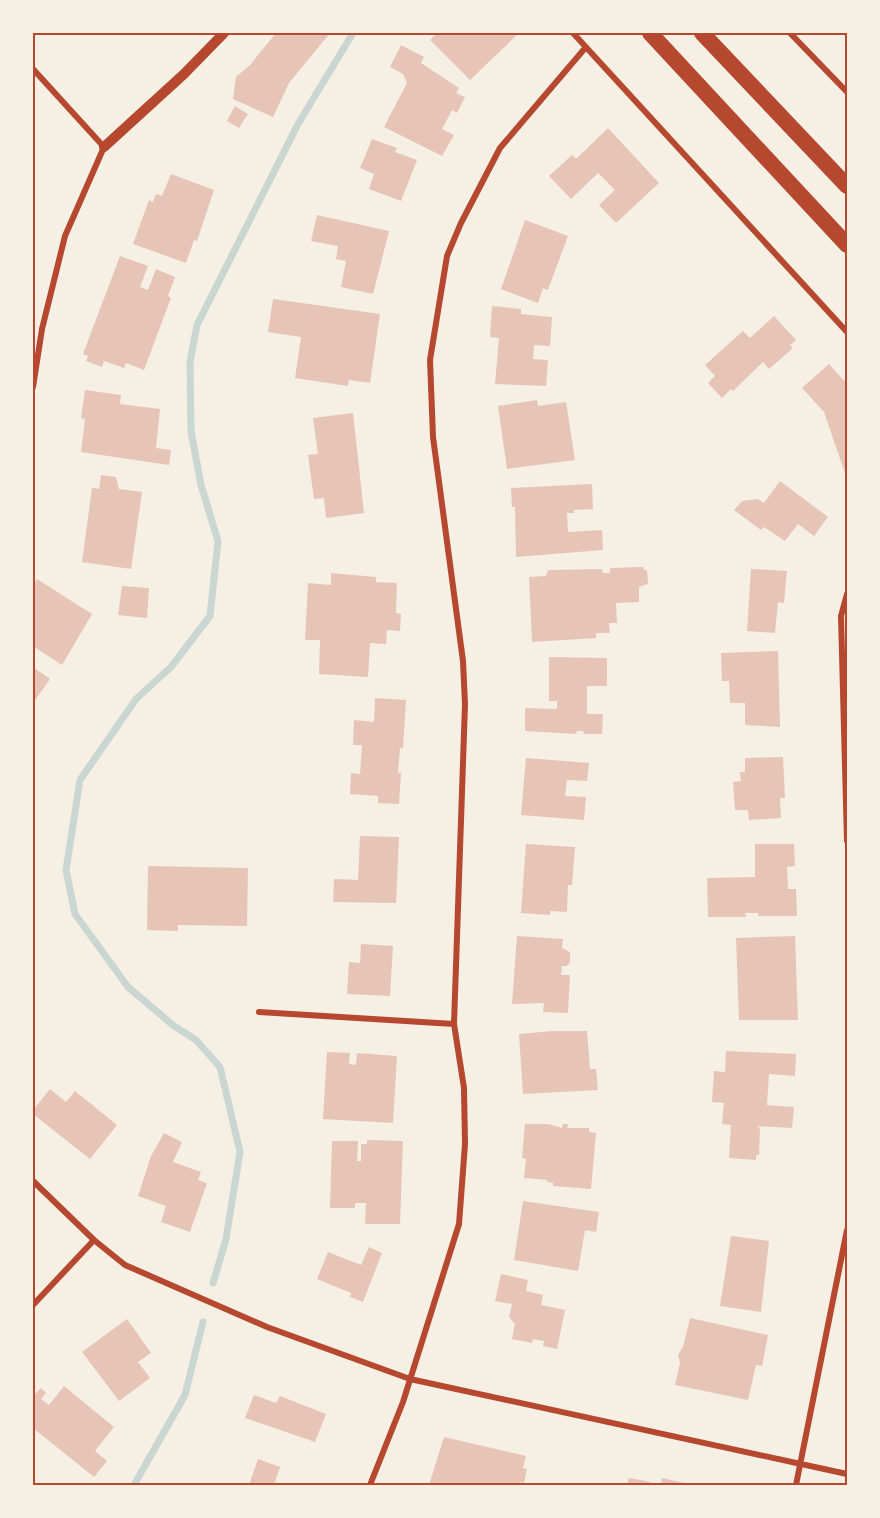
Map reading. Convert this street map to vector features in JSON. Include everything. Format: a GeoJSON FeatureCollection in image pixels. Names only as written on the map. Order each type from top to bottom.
{"type":"FeatureCollection","features":[{"type":"Feature","properties":{"kind":"highway"},"geometry":{"type":"LineString","coordinates":[[650,33],[847,245]]}},
{"type":"Feature","properties":{"kind":"highway"},"geometry":{"type":"LineString","coordinates":[[702,33],[847,186]]}},
{"type":"Feature","properties":{"kind":"street"},"geometry":{"type":"LineString","coordinates":[[33,387],[42,328],[65,236],[104,147],[184,74],[224,33]]}},
{"type":"Feature","properties":{"kind":"street"},"geometry":{"type":"LineString","coordinates":[[573,33],[847,332]]}},
{"type":"Feature","properties":{"kind":"street"},"geometry":{"type":"LineString","coordinates":[[790,33],[847,92]]}},
{"type":"Feature","properties":{"kind":"street"},"geometry":{"type":"LineString","coordinates":[[370,1485],[410,1379],[459,1224],[465,1122],[464,1088],[454,1024],[463,661],[433,437],[430,360],[447,256],[461,223],[500,148],[586,47]]}},
{"type":"Feature","properties":{"kind":"street"},"geometry":{"type":"LineString","coordinates":[[33,69],[104,147]]}},
{"type":"Feature","properties":{"kind":"street"},"geometry":{"type":"LineString","coordinates":[[847,594],[841,616],[847,841]]}},
{"type":"Feature","properties":{"kind":"street"},"geometry":{"type":"LineString","coordinates":[[259,1012],[454,1024]]}},
{"type":"Feature","properties":{"kind":"street"},"geometry":{"type":"LineString","coordinates":[[33,1181],[94,1240],[125,1265],[267,1327],[410,1379],[800,1466],[847,1474]]}},
{"type":"Feature","properties":{"kind":"street"},"geometry":{"type":"LineString","coordinates":[[796,1485],[847,1230]]}},
{"type":"Feature","properties":{"kind":"street"},"geometry":{"type":"LineString","coordinates":[[33,1305],[94,1240]]}},
{"type":"Feature","properties":{"kind":"building"},"geometry":{"type":"Polygon","coordinates":[[[276,33],[330,33],[289,83],[273,117],[233,99],[236,77],[250,65],[276,33]]]}},
{"type":"Feature","properties":{"kind":"building"},"geometry":{"type":"Polygon","coordinates":[[[437,33],[454,35],[519,33],[470,80],[430,40],[437,33]]]}},
{"type":"Feature","properties":{"kind":"building"},"geometry":{"type":"Polygon","coordinates":[[[401,45],[424,57],[421,63],[459,88],[456,93],[465,97],[457,113],[452,110],[442,129],[454,135],[442,156],[384,127],[407,83],[403,74],[390,67],[401,45]]]}},
{"type":"Feature","properties":{"kind":"building"},"geometry":{"type":"Polygon","coordinates":[[[235,106],[248,114],[239,128],[227,121],[235,106]]]}},
{"type":"Feature","properties":{"kind":"building"},"geometry":{"type":"Polygon","coordinates":[[[608,128],[659,183],[616,223],[599,205],[615,190],[598,173],[571,199],[549,176],[572,155],[576,159],[608,128]]]}},
{"type":"Feature","properties":{"kind":"building"},"geometry":{"type":"Polygon","coordinates":[[[372,139],[397,148],[395,152],[417,160],[401,201],[369,189],[374,174],[360,168],[372,139]]]}},
{"type":"Feature","properties":{"kind":"building"},"geometry":{"type":"Polygon","coordinates":[[[171,174],[214,190],[197,241],[194,240],[186,263],[133,244],[149,200],[153,202],[156,194],[162,196],[171,174]]]}},
{"type":"Feature","properties":{"kind":"building"},"geometry":{"type":"Polygon","coordinates":[[[317,215],[389,231],[373,294],[341,287],[346,261],[336,259],[338,246],[311,241],[317,215]]]}},
{"type":"Feature","properties":{"kind":"building"},"geometry":{"type":"Polygon","coordinates":[[[525,220],[568,236],[548,290],[543,288],[538,303],[501,289],[525,220]]]}},
{"type":"Feature","properties":{"kind":"building"},"geometry":{"type":"Polygon","coordinates":[[[120,256],[148,266],[140,287],[148,290],[156,269],[175,277],[168,296],[171,298],[144,370],[126,363],[124,368],[104,361],[102,367],[86,361],[88,356],[83,354],[120,256]]]}},
{"type":"Feature","properties":{"kind":"building"},"geometry":{"type":"Polygon","coordinates":[[[273,299],[380,314],[370,383],[349,380],[348,386],[295,378],[301,337],[268,332],[273,299]]]}},
{"type":"Feature","properties":{"kind":"building"},"geometry":{"type":"Polygon","coordinates":[[[492,306],[521,309],[521,314],[552,317],[550,346],[534,345],[533,359],[548,360],[546,386],[495,384],[499,338],[490,337],[492,306]]]}},
{"type":"Feature","properties":{"kind":"building"},"geometry":{"type":"Polygon","coordinates":[[[774,316],[796,340],[790,345],[793,348],[769,369],[763,362],[733,391],[731,389],[722,398],[708,383],[715,376],[705,365],[743,331],[750,338],[774,316]]]}},
{"type":"Feature","properties":{"kind":"building"},"geometry":{"type":"Polygon","coordinates":[[[829,364],[847,384],[847,479],[824,412],[802,388],[829,364]]]}},
{"type":"Feature","properties":{"kind":"building"},"geometry":{"type":"Polygon","coordinates":[[[85,390],[121,395],[120,404],[160,409],[156,448],[171,450],[169,465],[81,452],[85,419],[81,418],[85,390]]]}},
{"type":"Feature","properties":{"kind":"building"},"geometry":{"type":"Polygon","coordinates":[[[537,400],[538,406],[566,402],[575,460],[507,469],[498,406],[537,400]]]}},
{"type":"Feature","properties":{"kind":"building"},"geometry":{"type":"Polygon","coordinates":[[[353,413],[364,513],[326,518],[324,498],[314,499],[308,455],[318,454],[313,418],[353,413]]]}},
{"type":"Feature","properties":{"kind":"building"},"geometry":{"type":"Polygon","coordinates":[[[101,475],[116,477],[119,489],[142,492],[131,569],[82,562],[92,488],[99,489],[101,475]]]}},
{"type":"Feature","properties":{"kind":"building"},"geometry":{"type":"Polygon","coordinates":[[[780,481],[828,517],[814,536],[798,524],[785,541],[764,527],[761,530],[734,510],[742,501],[758,499],[764,503],[780,481]]]}},
{"type":"Feature","properties":{"kind":"building"},"geometry":{"type":"Polygon","coordinates":[[[592,484],[593,509],[574,510],[574,513],[567,513],[568,532],[602,530],[603,550],[516,557],[515,507],[512,507],[511,488],[592,484]]]}},
{"type":"Feature","properties":{"kind":"building"},"geometry":{"type":"Polygon","coordinates":[[[643,567],[647,570],[648,584],[639,587],[639,602],[616,603],[617,623],[609,623],[610,633],[596,633],[596,638],[532,642],[529,577],[546,576],[548,570],[602,569],[603,573],[610,573],[610,568],[643,567]]]}},
{"type":"Feature","properties":{"kind":"building"},"geometry":{"type":"Polygon","coordinates":[[[751,569],[787,571],[784,603],[778,602],[775,633],[747,631],[751,569]]]}},
{"type":"Feature","properties":{"kind":"building"},"geometry":{"type":"Polygon","coordinates":[[[331,573],[376,577],[376,582],[397,583],[396,613],[401,614],[400,631],[387,630],[386,644],[370,643],[368,677],[319,674],[320,640],[305,640],[308,583],[331,585],[331,573]]]}},
{"type":"Feature","properties":{"kind":"building"},"geometry":{"type":"Polygon","coordinates":[[[37,579],[92,614],[62,665],[33,646],[33,586],[37,579]]]}},
{"type":"Feature","properties":{"kind":"building"},"geometry":{"type":"Polygon","coordinates":[[[122,586],[149,588],[147,618],[118,615],[122,586]]]}},
{"type":"Feature","properties":{"kind":"building"},"geometry":{"type":"Polygon","coordinates":[[[778,651],[780,727],[745,725],[745,703],[730,703],[729,681],[722,681],[721,653],[778,651]]]}},
{"type":"Feature","properties":{"kind":"building"},"geometry":{"type":"Polygon","coordinates":[[[549,657],[607,658],[607,686],[587,686],[587,714],[603,714],[602,734],[583,734],[584,731],[577,731],[576,734],[525,731],[525,708],[557,709],[557,701],[549,701],[549,657]]]}},
{"type":"Feature","properties":{"kind":"building"},"geometry":{"type":"Polygon","coordinates":[[[33,667],[50,679],[33,703],[33,667]]]}},
{"type":"Feature","properties":{"kind":"building"},"geometry":{"type":"Polygon","coordinates":[[[375,698],[406,700],[403,748],[400,748],[398,773],[401,773],[399,804],[378,803],[378,796],[350,794],[351,773],[360,774],[362,745],[353,745],[354,720],[374,722],[375,698]]]}},
{"type":"Feature","properties":{"kind":"building"},"geometry":{"type":"Polygon","coordinates":[[[783,757],[785,798],[780,798],[781,818],[749,820],[748,810],[735,810],[733,782],[741,781],[740,772],[745,772],[745,758],[783,757]]]}},
{"type":"Feature","properties":{"kind":"building"},"geometry":{"type":"Polygon","coordinates":[[[526,758],[589,763],[587,781],[567,780],[565,796],[586,797],[584,820],[521,815],[526,758]]]}},
{"type":"Feature","properties":{"kind":"building"},"geometry":{"type":"Polygon","coordinates":[[[360,836],[399,837],[396,903],[333,902],[334,879],[358,880],[360,836]]]}},
{"type":"Feature","properties":{"kind":"building"},"geometry":{"type":"Polygon","coordinates":[[[526,844],[575,847],[572,885],[568,885],[567,912],[550,911],[550,915],[521,913],[526,844]]]}},
{"type":"Feature","properties":{"kind":"building"},"geometry":{"type":"Polygon","coordinates":[[[755,844],[794,844],[795,866],[787,867],[788,889],[796,889],[797,916],[758,916],[758,913],[745,913],[746,917],[708,917],[707,878],[755,877],[755,844]]]}},
{"type":"Feature","properties":{"kind":"building"},"geometry":{"type":"Polygon","coordinates":[[[148,866],[248,868],[247,926],[178,925],[178,931],[147,930],[148,866]]]}},
{"type":"Feature","properties":{"kind":"building"},"geometry":{"type":"Polygon","coordinates":[[[517,936],[563,939],[562,948],[570,952],[570,962],[567,966],[562,966],[561,975],[570,975],[568,1013],[543,1012],[544,1003],[512,1004],[517,936]]]}},
{"type":"Feature","properties":{"kind":"building"},"geometry":{"type":"Polygon","coordinates":[[[795,936],[798,1020],[739,1020],[736,938],[795,936]]]}},
{"type":"Feature","properties":{"kind":"building"},"geometry":{"type":"Polygon","coordinates":[[[361,944],[393,946],[390,996],[347,994],[349,962],[360,963],[361,944]]]}},
{"type":"Feature","properties":{"kind":"building"},"geometry":{"type":"Polygon","coordinates":[[[587,1031],[590,1069],[596,1069],[598,1090],[523,1094],[519,1034],[587,1031]]]}},
{"type":"Feature","properties":{"kind":"building"},"geometry":{"type":"Polygon","coordinates":[[[726,1051],[796,1054],[795,1076],[769,1074],[767,1105],[794,1107],[792,1128],[757,1126],[760,1128],[759,1155],[756,1155],[756,1160],[729,1158],[731,1125],[722,1124],[724,1103],[712,1102],[714,1071],[725,1072],[726,1051]]]}},
{"type":"Feature","properties":{"kind":"building"},"geometry":{"type":"Polygon","coordinates":[[[327,1052],[350,1053],[349,1064],[356,1065],[357,1053],[397,1056],[393,1123],[323,1119],[327,1052]]]}},
{"type":"Feature","properties":{"kind":"building"},"geometry":{"type":"Polygon","coordinates":[[[50,1089],[66,1102],[75,1091],[117,1125],[90,1159],[33,1114],[33,1110],[50,1089]]]}},
{"type":"Feature","properties":{"kind":"building"},"geometry":{"type":"Polygon","coordinates":[[[525,1124],[548,1124],[562,1128],[563,1124],[568,1124],[567,1128],[589,1128],[589,1132],[596,1133],[591,1189],[553,1186],[553,1183],[547,1180],[524,1178],[526,1159],[522,1158],[525,1124]]]}},
{"type":"Feature","properties":{"kind":"building"},"geometry":{"type":"Polygon","coordinates":[[[164,1133],[182,1142],[173,1162],[201,1172],[198,1180],[207,1183],[190,1232],[161,1222],[166,1206],[138,1196],[151,1156],[164,1133]]]}},
{"type":"Feature","properties":{"kind":"building"},"geometry":{"type":"Polygon","coordinates":[[[367,1140],[403,1141],[400,1224],[365,1224],[366,1203],[355,1203],[355,1208],[330,1208],[332,1141],[358,1141],[357,1161],[361,1161],[361,1144],[367,1144],[367,1140]]]}},
{"type":"Feature","properties":{"kind":"building"},"geometry":{"type":"Polygon","coordinates":[[[523,1201],[599,1212],[596,1232],[585,1230],[578,1271],[514,1260],[523,1201]]]}},
{"type":"Feature","properties":{"kind":"building"},"geometry":{"type":"Polygon","coordinates":[[[731,1236],[769,1241],[761,1312],[720,1306],[731,1236]]]}},
{"type":"Feature","properties":{"kind":"building"},"geometry":{"type":"Polygon","coordinates":[[[369,1247],[382,1253],[363,1302],[350,1297],[351,1293],[317,1279],[328,1252],[361,1265],[369,1247]]]}},
{"type":"Feature","properties":{"kind":"building"},"geometry":{"type":"Polygon","coordinates":[[[501,1274],[528,1280],[526,1291],[543,1295],[541,1305],[565,1310],[557,1349],[543,1346],[544,1341],[533,1339],[532,1343],[512,1339],[515,1324],[509,1317],[512,1304],[495,1301],[501,1274]]]}},
{"type":"Feature","properties":{"kind":"building"},"geometry":{"type":"Polygon","coordinates":[[[690,1318],[768,1335],[762,1366],[756,1365],[748,1400],[675,1385],[680,1363],[678,1355],[683,1347],[690,1318]]]}},
{"type":"Feature","properties":{"kind":"building"},"geometry":{"type":"Polygon","coordinates":[[[127,1319],[151,1353],[138,1362],[150,1378],[119,1401],[82,1352],[127,1319]]]}},
{"type":"Feature","properties":{"kind":"building"},"geometry":{"type":"Polygon","coordinates":[[[64,1386],[114,1427],[95,1451],[107,1461],[94,1477],[33,1428],[33,1392],[35,1394],[41,1388],[46,1393],[41,1399],[49,1405],[64,1386]]]}},
{"type":"Feature","properties":{"kind":"building"},"geometry":{"type":"Polygon","coordinates":[[[254,1395],[276,1403],[280,1396],[326,1414],[315,1442],[245,1418],[254,1395]]]}},
{"type":"Feature","properties":{"kind":"building"},"geometry":{"type":"Polygon","coordinates":[[[444,1437],[526,1456],[523,1468],[527,1469],[524,1483],[521,1482],[520,1485],[429,1485],[444,1437]]]}},
{"type":"Feature","properties":{"kind":"building"},"geometry":{"type":"Polygon","coordinates":[[[258,1459],[280,1467],[274,1485],[249,1485],[258,1459]]]}},
{"type":"Feature","properties":{"kind":"building"},"geometry":{"type":"Polygon","coordinates":[[[629,1478],[646,1481],[658,1485],[627,1485],[629,1478]]]}},
{"type":"Feature","properties":{"kind":"building"},"geometry":{"type":"Polygon","coordinates":[[[662,1478],[689,1484],[689,1485],[661,1485],[662,1478]]]}},
{"type":"Feature","properties":{"kind":"waterway"},"geometry":{"type":"LineString","coordinates":[[213,1283],[226,1239],[240,1152],[220,1067],[196,1040],[174,1026],[128,987],[75,914],[66,870],[80,780],[136,699],[171,667],[210,616],[218,541],[201,485],[191,431],[190,362],[197,325],[298,124],[353,33]]}},
{"type":"Feature","properties":{"kind":"waterway"},"geometry":{"type":"LineString","coordinates":[[134,1485],[185,1395],[203,1322]]}}]}
